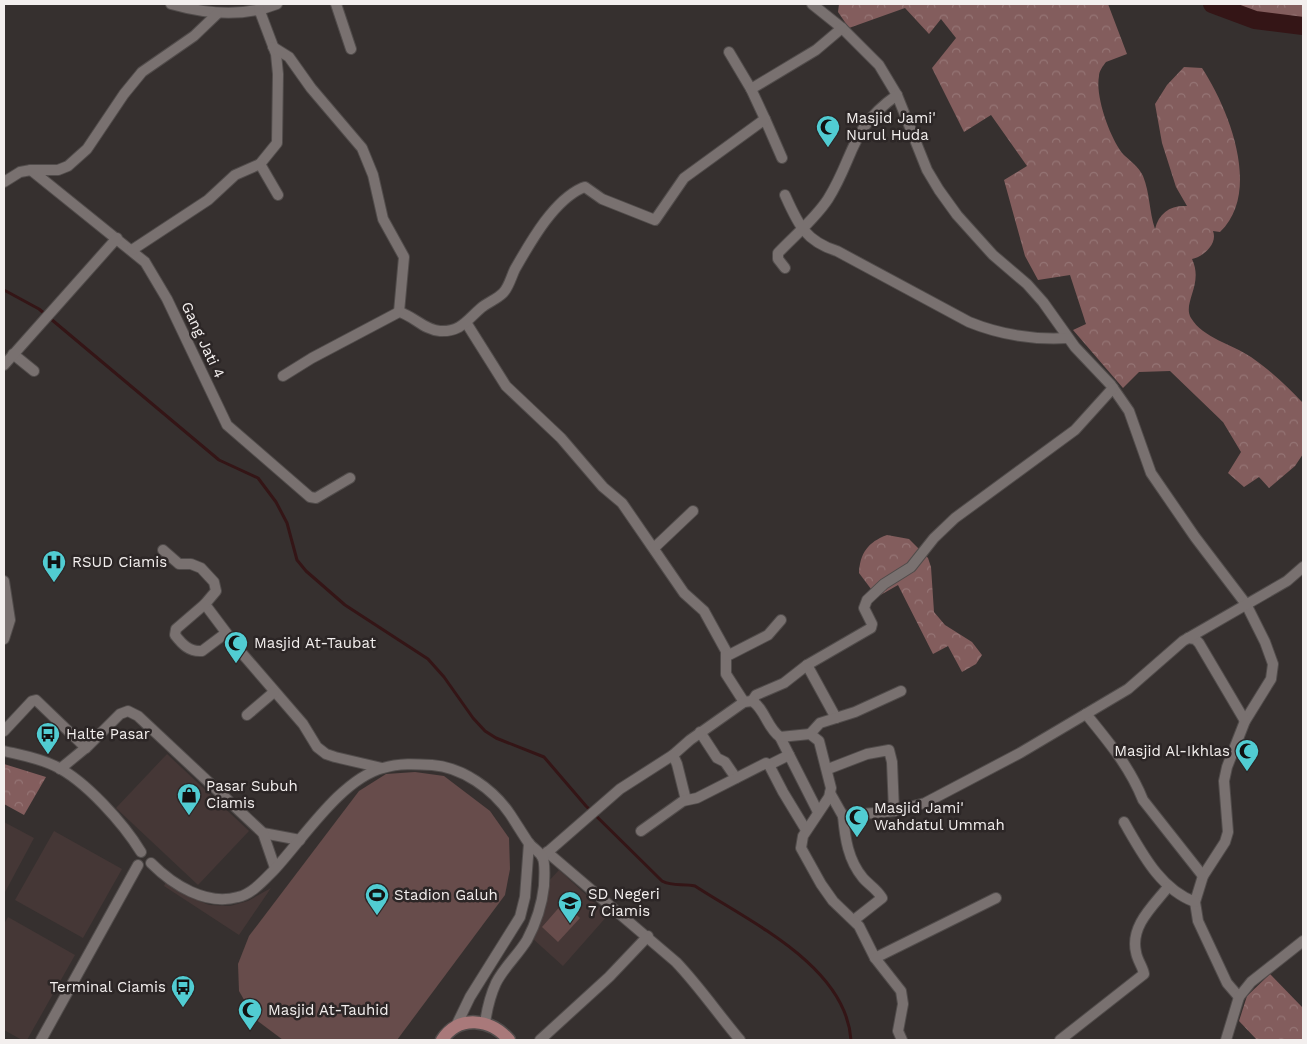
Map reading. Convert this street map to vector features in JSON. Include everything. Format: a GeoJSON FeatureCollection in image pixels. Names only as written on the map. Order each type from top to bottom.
{"type":"FeatureCollection","features":[{"type":"Feature","properties":{"kind":"main road"},"geometry":{"type":"LineString","coordinates":[[442,1040],[456,1026],[465,1023],[485,1023],[494,1026],[509,1040]]}},
{"type":"Feature","properties":{"kind":"street"},"geometry":{"type":"LineString","coordinates":[[171,4],[218,14],[259,9],[277,4]]}},
{"type":"Feature","properties":{"kind":"street"},"geometry":{"type":"LineString","coordinates":[[336,4],[351,49]]}},
{"type":"Feature","properties":{"kind":"street"},"geometry":{"type":"LineString","coordinates":[[812,4],[842,28],[879,64],[896,95],[927,170],[957,215],[992,255],[1027,284],[1043,302],[1068,338],[1113,388],[1129,411],[1151,473],[1190,530],[1246,604],[1265,642],[1273,664],[1271,679],[1245,721],[1227,767],[1224,781],[1228,832],[1225,842],[1203,876],[1195,902],[1198,921],[1227,983],[1239,997]]}},
{"type":"Feature","properties":{"kind":"street"},"geometry":{"type":"LineString","coordinates":[[132,250],[208,200],[240,172],[260,164],[277,143],[277,63],[259,9]]}},
{"type":"Feature","properties":{"kind":"street"},"geometry":{"type":"LineString","coordinates":[[4,182],[20,172],[58,170],[81,155],[94,141],[124,94],[138,76],[148,66],[194,36],[218,14]]}},
{"type":"Feature","properties":{"kind":"street"},"geometry":{"type":"LineString","coordinates":[[751,89],[816,50],[842,28]]}},
{"type":"Feature","properties":{"kind":"street"},"geometry":{"type":"LineString","coordinates":[[273,47],[289,57],[311,88],[362,148],[373,175],[383,219],[404,256],[399,312]]}},
{"type":"Feature","properties":{"kind":"street"},"geometry":{"type":"LineString","coordinates":[[729,52],[751,89],[782,158]]}},
{"type":"Feature","properties":{"kind":"street"},"geometry":{"type":"LineString","coordinates":[[785,268],[778,259],[778,253],[828,199],[852,145],[869,118],[896,95]]}},
{"type":"Feature","properties":{"kind":"street"},"geometry":{"type":"LineString","coordinates":[[283,376],[312,358],[399,312],[406,314],[426,328],[438,330],[453,329],[467,324],[480,308],[502,294],[527,248],[553,211],[578,190],[585,187],[602,199],[656,220],[684,178],[765,119]]}},
{"type":"Feature","properties":{"kind":"street"},"geometry":{"type":"LineString","coordinates":[[260,164],[278,195]]}},
{"type":"Feature","properties":{"kind":"street","name":"Gang Jati 4"},"geometry":{"type":"LineString","coordinates":[[31,170],[118,238],[149,266],[168,299],[229,427],[310,497],[316,498],[350,478]]}},
{"type":"Feature","properties":{"kind":"street"},"geometry":{"type":"LineString","coordinates":[[784,194],[802,228],[815,243],[837,251],[977,325],[1010,335],[1049,339],[1068,338]]}},
{"type":"Feature","properties":{"kind":"street"},"geometry":{"type":"LineString","coordinates":[[4,364],[118,238]]}},
{"type":"Feature","properties":{"kind":"street"},"geometry":{"type":"LineString","coordinates":[[467,324],[506,386],[561,438],[603,487],[622,503],[684,593],[704,611],[727,656],[725,670],[748,702],[758,706],[771,729],[780,737],[818,812]]}},
{"type":"Feature","properties":{"kind":"street"},"geometry":{"type":"LineString","coordinates":[[13,354],[34,371]]}},
{"type":"Feature","properties":{"kind":"street"},"geometry":{"type":"LineString","coordinates":[[485,1023],[488,1001],[497,981],[526,940],[535,922],[544,884],[544,854],[601,804],[673,755],[700,732],[756,695],[784,683],[807,665],[871,628],[872,624],[864,608],[866,600],[884,584],[911,567],[934,538],[955,518],[1075,430],[1113,388]]}},
{"type":"Feature","properties":{"kind":"street"},"geometry":{"type":"LineString","coordinates":[[654,548],[693,511]]}},
{"type":"Feature","properties":{"kind":"street"},"geometry":{"type":"LineString","coordinates":[[163,550],[179,564],[196,565],[214,582],[216,591],[205,604],[176,629],[176,637],[188,648],[202,651],[226,633]]}},
{"type":"Feature","properties":{"kind":"street"},"geometry":{"type":"LineString","coordinates":[[842,816],[894,811],[925,804],[1128,689],[1188,638],[1287,581],[1303,567]]}},
{"type":"Feature","properties":{"kind":"street"},"geometry":{"type":"LineString","coordinates":[[4,581],[10,620],[4,639]]}},
{"type":"Feature","properties":{"kind":"street"},"geometry":{"type":"LineString","coordinates":[[205,604],[274,692],[303,724],[317,747],[326,754],[382,768]]}},
{"type":"Feature","properties":{"kind":"street"},"geometry":{"type":"LineString","coordinates":[[727,656],[768,635],[781,620]]}},
{"type":"Feature","properties":{"kind":"street"},"geometry":{"type":"LineString","coordinates":[[1188,638],[1195,639],[1199,643],[1245,721]]}},
{"type":"Feature","properties":{"kind":"street"},"geometry":{"type":"LineString","coordinates":[[807,665],[836,718]]}},
{"type":"Feature","properties":{"kind":"street"},"geometry":{"type":"LineString","coordinates":[[780,737],[810,734],[820,723],[901,691]]}},
{"type":"Feature","properties":{"kind":"street"},"geometry":{"type":"LineString","coordinates":[[247,716],[274,692]]}},
{"type":"Feature","properties":{"kind":"street"},"geometry":{"type":"LineString","coordinates":[[4,731],[32,701],[36,700],[86,748]]}},
{"type":"Feature","properties":{"kind":"street"},"geometry":{"type":"LineString","coordinates":[[60,768],[86,748],[120,714],[128,711],[263,833],[275,868]]}},
{"type":"Feature","properties":{"kind":"street"},"geometry":{"type":"LineString","coordinates":[[1086,714],[1115,749],[1137,785],[1143,800],[1203,876]]}},
{"type":"Feature","properties":{"kind":"street"},"geometry":{"type":"LineString","coordinates":[[700,732],[717,758],[725,762],[736,778]]}},
{"type":"Feature","properties":{"kind":"street"},"geometry":{"type":"LineString","coordinates":[[810,734],[819,741],[831,782],[830,793],[806,830],[801,842],[803,853],[833,901],[854,920],[862,931],[875,958],[901,991],[903,1004],[898,1031],[902,1040]]}},
{"type":"Feature","properties":{"kind":"street"},"geometry":{"type":"LineString","coordinates":[[828,769],[867,754],[889,750],[892,762],[894,811]]}},
{"type":"Feature","properties":{"kind":"street"},"geometry":{"type":"LineString","coordinates":[[4,751],[60,768],[108,810],[141,852],[150,854],[151,863],[162,874],[186,889],[208,898],[223,900],[240,897],[255,888],[338,796],[360,778],[382,768],[410,764],[439,766],[467,776],[488,789],[505,806],[529,843],[648,936],[694,980],[710,1006],[740,1040]]}},
{"type":"Feature","properties":{"kind":"street"},"geometry":{"type":"LineString","coordinates":[[673,755],[686,800]]}},
{"type":"Feature","properties":{"kind":"street"},"geometry":{"type":"LineString","coordinates":[[640,831],[686,800],[697,798],[766,763],[770,765],[789,755]]}},
{"type":"Feature","properties":{"kind":"street"},"geometry":{"type":"LineString","coordinates":[[770,765],[782,792],[806,830]]}},
{"type":"Feature","properties":{"kind":"street"},"geometry":{"type":"LineString","coordinates":[[830,793],[842,816],[850,856],[860,875],[882,898],[854,920]]}},
{"type":"Feature","properties":{"kind":"street"},"geometry":{"type":"LineString","coordinates":[[1124,822],[1139,848],[1168,887],[1179,896],[1195,902]]}},
{"type":"Feature","properties":{"kind":"street"},"geometry":{"type":"LineString","coordinates":[[263,833],[300,840]]}},
{"type":"Feature","properties":{"kind":"street"},"geometry":{"type":"LineString","coordinates":[[456,1026],[470,997],[520,918],[525,897],[529,843]]}},
{"type":"Feature","properties":{"kind":"street"},"geometry":{"type":"LineString","coordinates":[[42,1040],[138,865],[136,859],[141,852]]}},
{"type":"Feature","properties":{"kind":"street"},"geometry":{"type":"LineString","coordinates":[[138,865],[146,867],[151,863]]}},
{"type":"Feature","properties":{"kind":"street"},"geometry":{"type":"LineString","coordinates":[[1060,1040],[1144,974],[1136,955],[1135,934],[1141,922],[1168,887]]}},
{"type":"Feature","properties":{"kind":"street"},"geometry":{"type":"LineString","coordinates":[[875,958],[996,898]]}},
{"type":"Feature","properties":{"kind":"street"},"geometry":{"type":"LineString","coordinates":[[520,918],[535,922]]}},
{"type":"Feature","properties":{"kind":"street"},"geometry":{"type":"LineString","coordinates":[[540,1040],[609,977],[648,936]]}},
{"type":"Feature","properties":{"kind":"street"},"geometry":{"type":"LineString","coordinates":[[1226,1040],[1239,997],[1266,969],[1303,941]]}},
{"type":"Feature","properties":{"kind":"shaded area"},"geometry":{"type":"Polygon","coordinates":[[[167,754],[249,831],[198,885],[116,808],[167,754]]]}},
{"type":"Feature","properties":{"kind":"shaded area","name":"Stadion Galuh"},"geometry":{"type":"Polygon","coordinates":[[[415,772],[444,776],[490,811],[509,838],[510,869],[505,895],[397,1040],[283,1040],[255,1019],[239,991],[238,964],[249,936],[359,791],[386,774],[415,772]]]}},
{"type":"Feature","properties":{"kind":"shaded area"},"geometry":{"type":"Polygon","coordinates":[[[4,822],[34,838],[4,894],[4,822]]]}},
{"type":"Feature","properties":{"kind":"shaded area"},"geometry":{"type":"Polygon","coordinates":[[[54,831],[122,869],[83,938],[15,900],[54,831]]]}},
{"type":"Feature","properties":{"kind":"shaded area","name":"SD Negeri 7 Ciamis"},"geometry":{"type":"Polygon","coordinates":[[[559,870],[608,915],[563,966],[532,938],[545,909],[547,883],[559,870]]]}},
{"type":"Feature","properties":{"kind":"shaded area"},"geometry":{"type":"Polygon","coordinates":[[[166,882],[190,897],[209,905],[230,906],[248,901],[271,888],[239,935],[164,886],[166,882]]]}},
{"type":"Feature","properties":{"kind":"shaded area"},"geometry":{"type":"Polygon","coordinates":[[[563,903],[580,918],[558,942],[542,927],[563,903]]]}},
{"type":"Feature","properties":{"kind":"shaded area"},"geometry":{"type":"Polygon","coordinates":[[[8,917],[75,955],[27,1040],[22,1040],[4,1030],[4,924],[8,917]]]}},
{"type":"Feature","properties":{"kind":"green space"},"geometry":{"type":"Polygon","coordinates":[[[839,4],[1108,4],[1127,54],[1106,62],[1100,70],[1098,85],[1101,105],[1117,146],[1143,176],[1155,229],[1162,214],[1166,211],[1175,207],[1187,206],[1176,187],[1162,143],[1155,104],[1167,85],[1184,67],[1202,68],[1222,105],[1231,127],[1240,173],[1239,195],[1232,215],[1220,232],[1213,231],[1214,236],[1211,245],[1201,256],[1192,259],[1196,277],[1189,312],[1196,325],[1203,331],[1251,357],[1303,403],[1303,454],[1295,466],[1269,488],[1259,477],[1244,487],[1228,473],[1241,452],[1223,422],[1170,371],[1139,372],[1123,388],[1073,330],[1086,324],[1070,275],[1038,280],[1025,256],[1004,180],[1027,166],[991,115],[964,132],[932,68],[956,38],[941,19],[929,34],[905,8],[849,28],[838,12],[839,4]]]}},
{"type":"Feature","properties":{"kind":"green space"},"geometry":{"type":"Polygon","coordinates":[[[1224,4],[1303,4],[1303,21],[1252,14],[1224,4]]]}},
{"type":"Feature","properties":{"kind":"green space"},"geometry":{"type":"Polygon","coordinates":[[[887,535],[909,539],[928,558],[931,567],[934,612],[945,625],[972,642],[982,655],[976,664],[962,672],[948,646],[933,654],[898,585],[877,597],[859,573],[861,560],[866,549],[875,541],[887,535]]]}},
{"type":"Feature","properties":{"kind":"green space"},"geometry":{"type":"Polygon","coordinates":[[[4,764],[46,777],[24,815],[4,804],[4,764]]]}},
{"type":"Feature","properties":{"kind":"green space"},"geometry":{"type":"Polygon","coordinates":[[[1270,974],[1303,1008],[1303,1040],[1257,1040],[1239,1021],[1247,996],[1270,974]]]}},
{"type":"Feature","properties":{"kind":"waterway"},"geometry":{"type":"LineString","coordinates":[[1212,4],[1255,20],[1303,26]]}},
{"type":"Feature","properties":{"kind":"waterway"},"geometry":{"type":"LineString","coordinates":[[4,290],[39,309],[219,460],[258,478],[276,502],[287,523],[297,560],[306,571],[345,605],[428,659],[485,731],[496,738],[544,757],[586,806],[662,881],[670,884],[695,886],[767,931],[814,968],[832,990],[845,1014],[851,1040]]}},
{"type":"Feature","properties":{"kind":"place","name":"Masjid Jami' Nurul Huda"},"geometry":{"type":"Point","coordinates":[828,148]}},
{"type":"Feature","properties":{"kind":"place","name":"RSUD Ciamis"},"geometry":{"type":"Point","coordinates":[54,583]}},
{"type":"Feature","properties":{"kind":"place","name":"Masjid At-Taubat"},"geometry":{"type":"Point","coordinates":[236,664]}},
{"type":"Feature","properties":{"kind":"place","name":"Halte Pasar"},"geometry":{"type":"Point","coordinates":[48,755]}},
{"type":"Feature","properties":{"kind":"place","name":"Masjid Al-Ikhlas"},"geometry":{"type":"Point","coordinates":[1247,772]}},
{"type":"Feature","properties":{"kind":"place","name":"Pasar Subuh Ciamis"},"geometry":{"type":"Point","coordinates":[189,816]}},
{"type":"Feature","properties":{"kind":"place","name":"Masjid Jami' Wahdatul Ummah"},"geometry":{"type":"Point","coordinates":[857,838]}},
{"type":"Feature","properties":{"kind":"place","name":"Stadion Galuh"},"geometry":{"type":"Point","coordinates":[377,916]}},
{"type":"Feature","properties":{"kind":"place","name":"SD Negeri 7 Ciamis"},"geometry":{"type":"Point","coordinates":[570,924]}},
{"type":"Feature","properties":{"kind":"place","name":"Terminal Ciamis"},"geometry":{"type":"Point","coordinates":[183,1008]}},
{"type":"Feature","properties":{"kind":"place","name":"Masjid At-Tauhid"},"geometry":{"type":"Point","coordinates":[250,1031]}}]}
